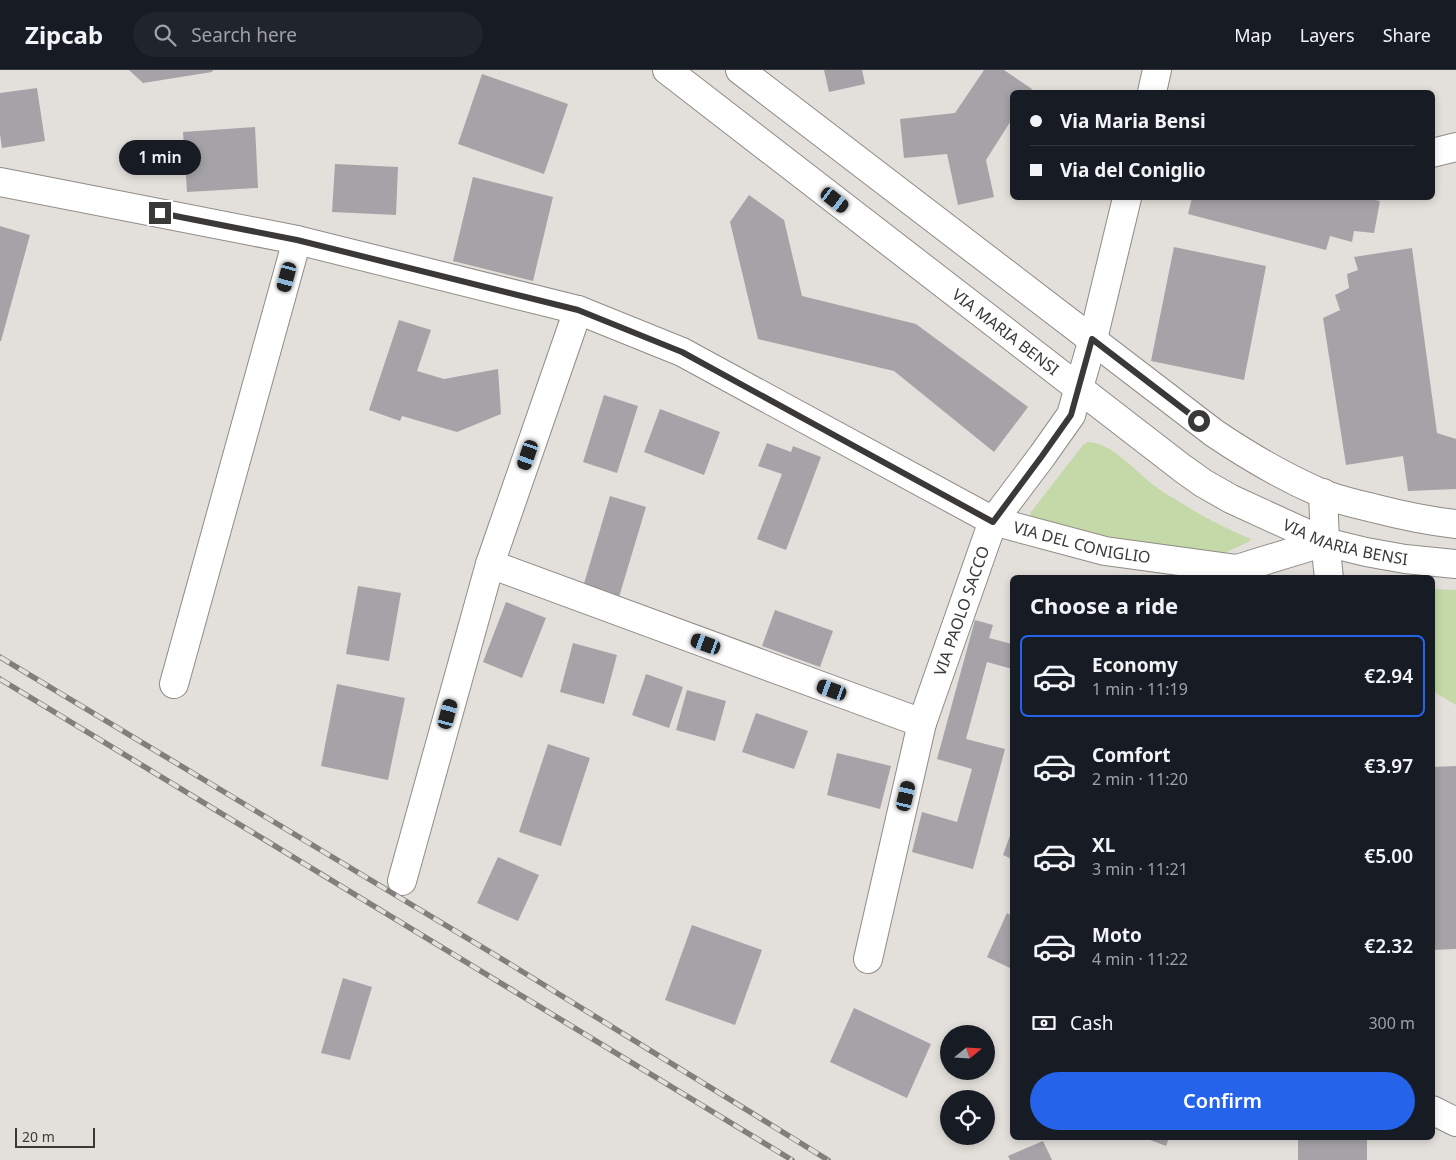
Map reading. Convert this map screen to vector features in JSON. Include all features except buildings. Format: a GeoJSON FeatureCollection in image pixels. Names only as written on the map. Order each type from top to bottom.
{"type":"FeatureCollection","features":[{"type":"Feature","properties":{"kind":"street","name":"VIA MARIA BENSI"},"geometry":{"type":"LineString","coordinates":[[667,70],[1203,483],[1325,542],[1406,560],[1456,564]]}},
{"type":"Feature","properties":{"kind":"street"},"geometry":{"type":"LineString","coordinates":[[740,70],[1214,433],[1242,452],[1269,468],[1323,493],[1363,506],[1397,514],[1456,524]]}},
{"type":"Feature","properties":{"kind":"street"},"geometry":{"type":"LineString","coordinates":[[1152,90],[1157,70]]}},
{"type":"Feature","properties":{"kind":"street"},"geometry":{"type":"LineString","coordinates":[[1435,151],[1456,146]]}},
{"type":"Feature","properties":{"kind":"street","name":"VIA DEL CONIGLIO"},"geometry":{"type":"LineString","coordinates":[[0,182],[297,240],[578,310],[682,352],[993,522],[1105,551],[1237,570],[1325,542]]}},
{"type":"Feature","properties":{"kind":"street","name":"VIA PAOLO SACCO"},"geometry":{"type":"LineString","coordinates":[[868,959],[922,723],[993,522],[1071,415],[1127,200]]}},
{"type":"Feature","properties":{"kind":"street"},"geometry":{"type":"LineString","coordinates":[[174,684],[297,240]]}},
{"type":"Feature","properties":{"kind":"street"},"geometry":{"type":"LineString","coordinates":[[402,882],[490,564],[578,310]]}},
{"type":"Feature","properties":{"kind":"street"},"geometry":{"type":"LineString","coordinates":[[1323,493],[1329,575]]}},
{"type":"Feature","properties":{"kind":"street"},"geometry":{"type":"LineString","coordinates":[[490,564],[922,723]]}},
{"type":"Feature","properties":{"kind":"street"},"geometry":{"type":"LineString","coordinates":[[1435,1112],[1456,1122]]}},
{"type":"Feature","properties":{"kind":"green space"},"geometry":{"type":"Polygon","coordinates":[[[1088,442],[1106,447],[1114,452],[1155,486],[1195,512],[1251,539],[1214,558],[1148,548],[1029,518],[1031,512],[1083,445],[1088,442]]]}},
{"type":"Feature","properties":{"kind":"green space"},"geometry":{"type":"Polygon","coordinates":[[[1435,589],[1456,590],[1456,705],[1435,692],[1435,589]]]}},
{"type":"Feature","properties":{"kind":"railway"},"geometry":{"type":"LineString","coordinates":[[0,657],[510,964],[828,1160]]}},
{"type":"Feature","properties":{"kind":"railway"},"geometry":{"type":"LineString","coordinates":[[0,679],[792,1160]]}},
{"type":"Feature","properties":{"kind":"route"},"geometry":{"type":"LineString","coordinates":[[160,213],[297,240],[578,310],[682,352],[993,522],[1071,415],[1092,339],[1199,421]]}}]}
